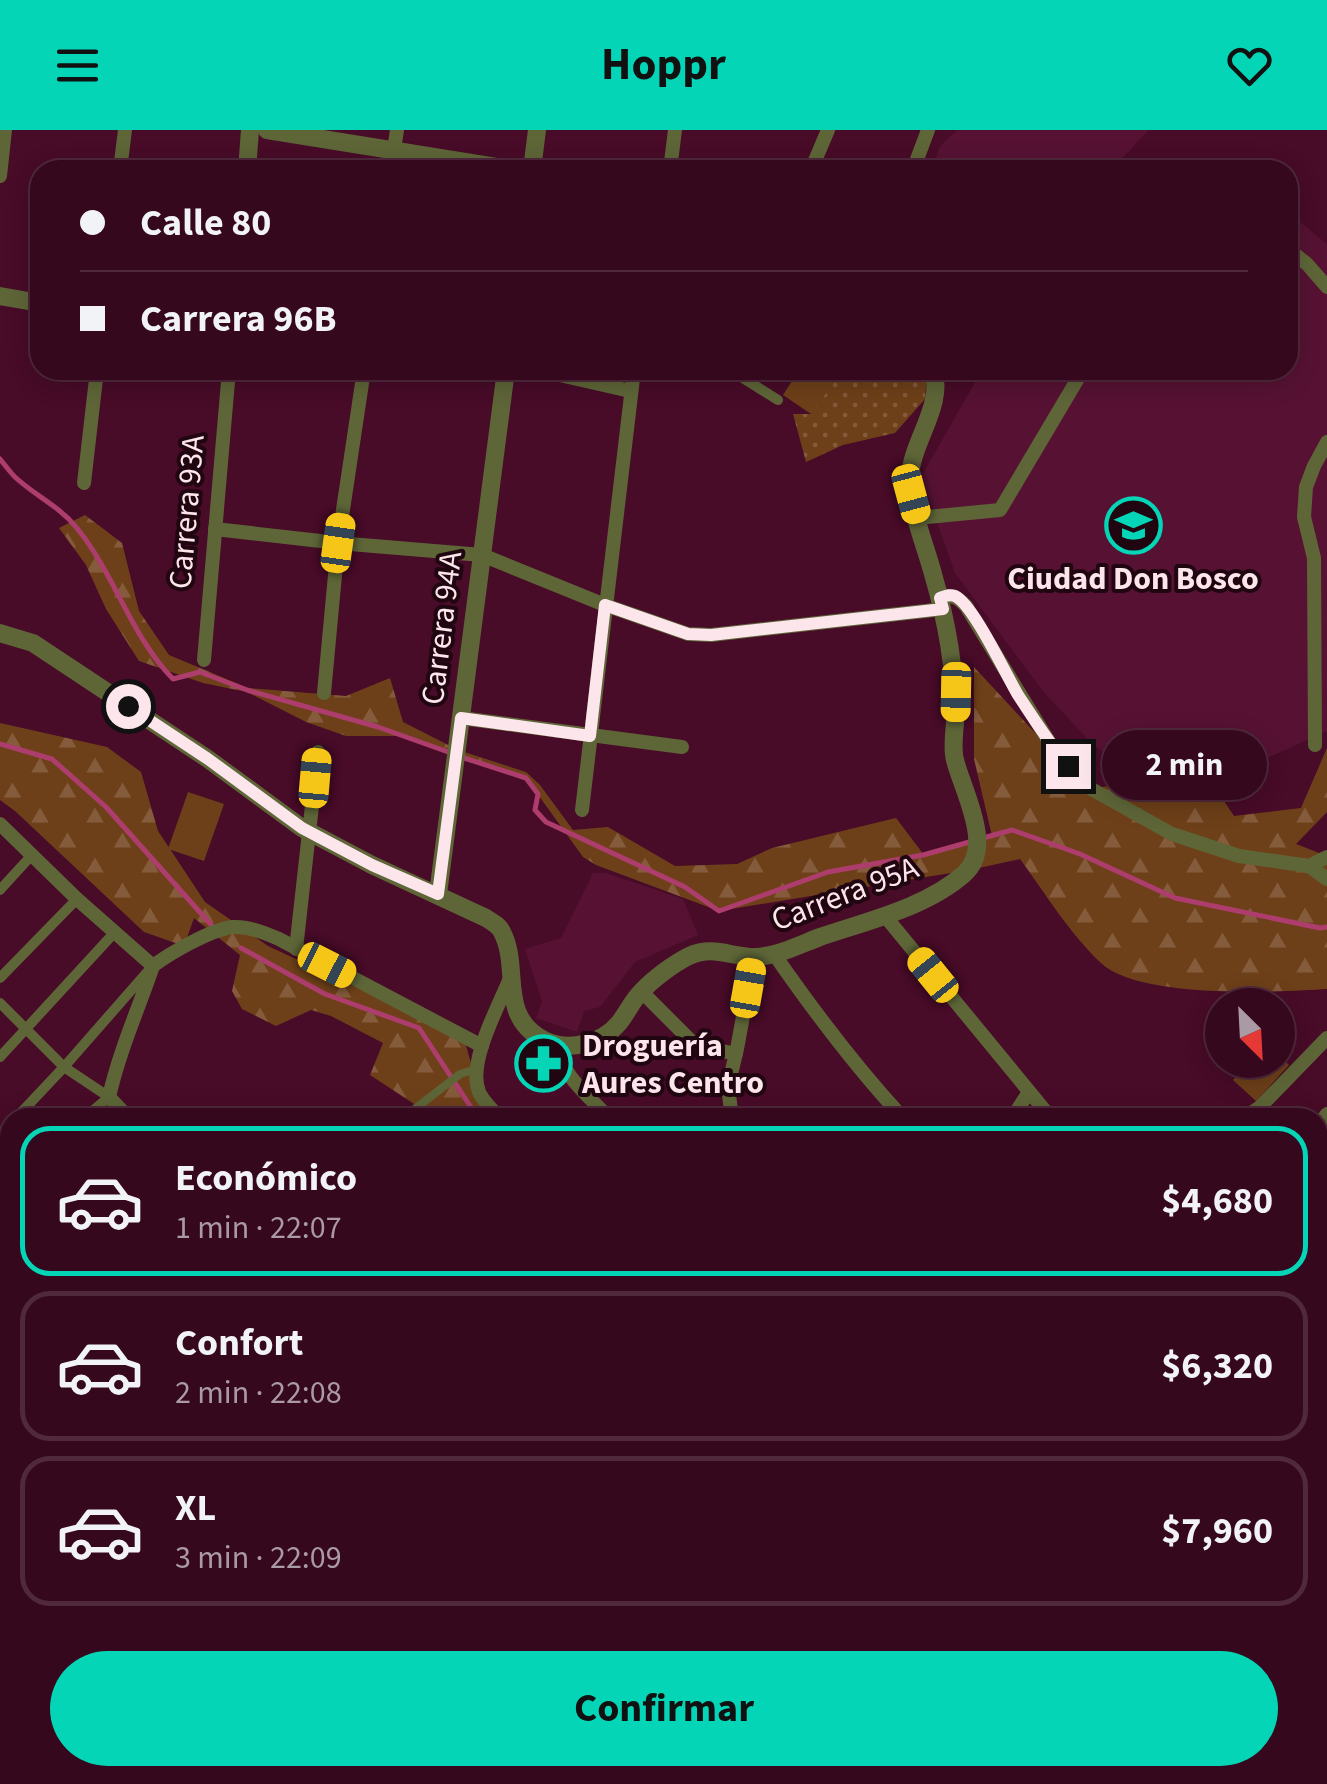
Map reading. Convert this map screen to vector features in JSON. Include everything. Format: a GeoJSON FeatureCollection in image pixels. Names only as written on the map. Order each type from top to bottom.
{"type":"FeatureCollection","features":[{"type":"Feature","properties":{"kind":"street"},"geometry":{"type":"LineString","coordinates":[[0,176],[5,130]]}},
{"type":"Feature","properties":{"kind":"street"},"geometry":{"type":"LineString","coordinates":[[121,160],[125,130]]}},
{"type":"Feature","properties":{"kind":"street"},"geometry":{"type":"LineString","coordinates":[[248,160],[250,130]]}},
{"type":"Feature","properties":{"kind":"street"},"geometry":{"type":"LineString","coordinates":[[267,130],[392,160],[397,130]]}},
{"type":"Feature","properties":{"kind":"street"},"geometry":{"type":"LineString","coordinates":[[534,160],[538,130]]}},
{"type":"Feature","properties":{"kind":"street"},"geometry":{"type":"LineString","coordinates":[[671,160],[675,130]]}},
{"type":"Feature","properties":{"kind":"street"},"geometry":{"type":"LineString","coordinates":[[816,160],[828,130]]}},
{"type":"Feature","properties":{"kind":"street"},"geometry":{"type":"LineString","coordinates":[[917,160],[928,130]]}},
{"type":"Feature","properties":{"kind":"street"},"geometry":{"type":"LineString","coordinates":[[1298,257],[1327,287]]}},
{"type":"Feature","properties":{"kind":"street"},"geometry":{"type":"LineString","coordinates":[[0,296],[30,300]]}},
{"type":"Feature","properties":{"kind":"street"},"geometry":{"type":"LineString","coordinates":[[84,483],[96,380]]}},
{"type":"Feature","properties":{"kind":"street","name":"Carrera 93A"},"geometry":{"type":"LineString","coordinates":[[204,660],[228,380]]}},
{"type":"Feature","properties":{"kind":"street"},"geometry":{"type":"LineString","coordinates":[[324,693],[338,543],[362,380]]}},
{"type":"Feature","properties":{"kind":"street","name":"Carrera 94A"},"geometry":{"type":"LineString","coordinates":[[438,894],[505,380]]}},
{"type":"Feature","properties":{"kind":"street"},"geometry":{"type":"LineString","coordinates":[[582,380],[630,391]]}},
{"type":"Feature","properties":{"kind":"street"},"geometry":{"type":"LineString","coordinates":[[582,810],[632,380]]}},
{"type":"Feature","properties":{"kind":"street"},"geometry":{"type":"LineString","coordinates":[[746,380],[778,400]]}},
{"type":"Feature","properties":{"kind":"street","name":"Carrera 95A"},"geometry":{"type":"LineString","coordinates":[[557,1044],[578,1046],[600,1039],[622,1019],[641,992],[694,954],[710,950],[754,957],[774,954],[886,916],[948,887],[969,870],[977,842],[974,816],[954,756],[956,692],[941,603],[911,494],[911,469],[936,392],[934,380]]}},
{"type":"Feature","properties":{"kind":"street"},"geometry":{"type":"LineString","coordinates":[[918,518],[1000,510],[1078,380]]}},
{"type":"Feature","properties":{"kind":"street"},"geometry":{"type":"LineString","coordinates":[[1315,745],[1314,558],[1304,517],[1306,487],[1327,442]]}},
{"type":"Feature","properties":{"kind":"street"},"geometry":{"type":"LineString","coordinates":[[215,530],[482,555],[688,634],[711,635],[941,603],[949,595],[957,597],[1051,745],[1086,786],[1172,834],[1240,856],[1309,866],[1327,879]]}},
{"type":"Feature","properties":{"kind":"street"},"geometry":{"type":"LineString","coordinates":[[0,633],[33,644],[208,759],[310,832],[498,926],[504,934],[515,1011],[530,1030],[557,1044],[564,1068],[600,1108]]}},
{"type":"Feature","properties":{"kind":"street"},"geometry":{"type":"LineString","coordinates":[[461,718],[682,747]]}},
{"type":"Feature","properties":{"kind":"street"},"geometry":{"type":"LineString","coordinates":[[296,949],[318,752]]}},
{"type":"Feature","properties":{"kind":"street"},"geometry":{"type":"LineString","coordinates":[[0,824],[153,966]]}},
{"type":"Feature","properties":{"kind":"street"},"geometry":{"type":"LineString","coordinates":[[0,890],[32,856]]}},
{"type":"Feature","properties":{"kind":"street"},"geometry":{"type":"LineString","coordinates":[[1309,866],[1327,857]]}},
{"type":"Feature","properties":{"kind":"street"},"geometry":{"type":"LineString","coordinates":[[0,978],[77,898]]}},
{"type":"Feature","properties":{"kind":"street"},"geometry":{"type":"LineString","coordinates":[[886,916],[1042,1108]]}},
{"type":"Feature","properties":{"kind":"street"},"geometry":{"type":"LineString","coordinates":[[25,1108],[153,966],[176,951],[235,927],[280,939],[482,1046]]}},
{"type":"Feature","properties":{"kind":"street"},"geometry":{"type":"LineString","coordinates":[[0,1057],[115,932]]}},
{"type":"Feature","properties":{"kind":"street"},"geometry":{"type":"LineString","coordinates":[[774,954],[858,1070],[893,1108]]}},
{"type":"Feature","properties":{"kind":"street"},"geometry":{"type":"LineString","coordinates":[[732,1108],[728,1086],[754,957]]}},
{"type":"Feature","properties":{"kind":"street"},"geometry":{"type":"LineString","coordinates":[[96,1108],[108,1098],[119,1055],[153,966]]}},
{"type":"Feature","properties":{"kind":"street"},"geometry":{"type":"LineString","coordinates":[[491,1108],[479,1092],[476,1069],[510,978]]}},
{"type":"Feature","properties":{"kind":"street"},"geometry":{"type":"LineString","coordinates":[[641,992],[695,1045],[736,1054]]}},
{"type":"Feature","properties":{"kind":"street"},"geometry":{"type":"LineString","coordinates":[[0,1003],[64,1067],[119,1108]]}},
{"type":"Feature","properties":{"kind":"street"},"geometry":{"type":"LineString","coordinates":[[1265,1108],[1327,1038]]}},
{"type":"Feature","properties":{"kind":"street"},"geometry":{"type":"LineString","coordinates":[[1019,1108],[1029,1092]]}},
{"type":"Feature","properties":{"kind":"lane"},"geometry":{"type":"LineString","coordinates":[[415,1108],[460,1074],[476,1069]]}},
{"type":"Feature","properties":{"kind":"shaded area"},"geometry":{"type":"Polygon","coordinates":[[[957,130],[1149,130],[1120,160],[935,160],[940,146],[957,130]]]}},
{"type":"Feature","properties":{"kind":"shaded area","name":"Ciudad Don Bosco"},"geometry":{"type":"Polygon","coordinates":[[[1298,220],[1327,244],[1327,731],[1212,783],[1142,779],[1093,745],[1042,690],[955,573],[921,477],[976,380],[1298,380],[1298,220]]]}},
{"type":"Feature","properties":{"kind":"shaded area"},"geometry":{"type":"Polygon","coordinates":[[[593,873],[606,873],[683,899],[698,935],[635,962],[600,1007],[584,1011],[577,1032],[536,1018],[542,1001],[525,949],[561,938],[593,873]]]}},
{"type":"Feature","properties":{"kind":"green space"},"geometry":{"type":"Polygon","coordinates":[[[793,380],[837,380],[814,416],[783,395],[793,380]]]}},
{"type":"Feature","properties":{"kind":"green space"},"geometry":{"type":"Polygon","coordinates":[[[836,380],[927,380],[925,399],[895,433],[843,445],[806,462],[793,414],[811,414],[836,380]]]}},
{"type":"Feature","properties":{"kind":"green space"},"geometry":{"type":"Polygon","coordinates":[[[85,515],[122,543],[139,611],[169,655],[248,688],[346,696],[390,678],[403,722],[458,750],[526,772],[573,830],[608,827],[675,866],[737,864],[772,848],[896,818],[924,855],[992,836],[974,759],[974,667],[1088,790],[1142,779],[1212,783],[1234,816],[1301,808],[1327,748],[1327,812],[1296,844],[1327,856],[1327,989],[1205,991],[1145,983],[1119,975],[1101,963],[1079,939],[1020,859],[719,911],[583,857],[526,778],[403,736],[346,736],[306,722],[247,692],[203,683],[139,661],[106,609],[86,565],[59,528],[85,515]]]}},
{"type":"Feature","properties":{"kind":"green space"},"geometry":{"type":"Polygon","coordinates":[[[0,723],[107,747],[141,772],[158,831],[205,902],[268,946],[464,1038],[479,1093],[492,1108],[420,1108],[370,1075],[383,1043],[331,1016],[311,1010],[276,1026],[242,1009],[232,991],[240,955],[194,918],[184,946],[144,932],[0,800],[0,723]]]}},
{"type":"Feature","properties":{"kind":"green space"},"geometry":{"type":"Polygon","coordinates":[[[188,792],[224,804],[204,861],[168,849],[188,792]]]}},
{"type":"Feature","properties":{"kind":"green space"},"geometry":{"type":"Polygon","coordinates":[[[1235,1078],[1277,1078],[1256,1101],[1235,1078]]]}},
{"type":"Feature","properties":{"kind":"waterway"},"geometry":{"type":"LineString","coordinates":[[0,459],[15,477],[76,527],[102,564],[145,643],[173,679],[200,672],[451,753]]}},
{"type":"Feature","properties":{"kind":"waterway"},"geometry":{"type":"LineString","coordinates":[[0,744],[52,759],[106,807],[214,928]]}},
{"type":"Feature","properties":{"kind":"waterway"},"geometry":{"type":"LineString","coordinates":[[461,757],[526,778],[538,794],[535,810],[546,822],[685,887],[719,911],[828,872],[923,855],[973,841]]}},
{"type":"Feature","properties":{"kind":"waterway"},"geometry":{"type":"LineString","coordinates":[[983,838],[1012,830],[1080,854],[1175,898],[1327,927]]}},
{"type":"Feature","properties":{"kind":"waterway"},"geometry":{"type":"LineString","coordinates":[[241,948],[325,994],[419,1028],[471,1108]]}},
{"type":"Feature","properties":{"kind":"place","name":"Ciudad Don Bosco"},"geometry":{"type":"Point","coordinates":[1133,525]}},
{"type":"Feature","properties":{"kind":"place","name":"Droguería Aures Centro"},"geometry":{"type":"Point","coordinates":[543,1064]}},
{"type":"Feature","properties":{"kind":"route"},"geometry":{"type":"LineString","coordinates":[[128,706],[302,828],[438,894],[461,718],[590,736],[605,605],[688,634],[711,635],[943,609],[940,598],[957,597],[1068,766]]}}]}
